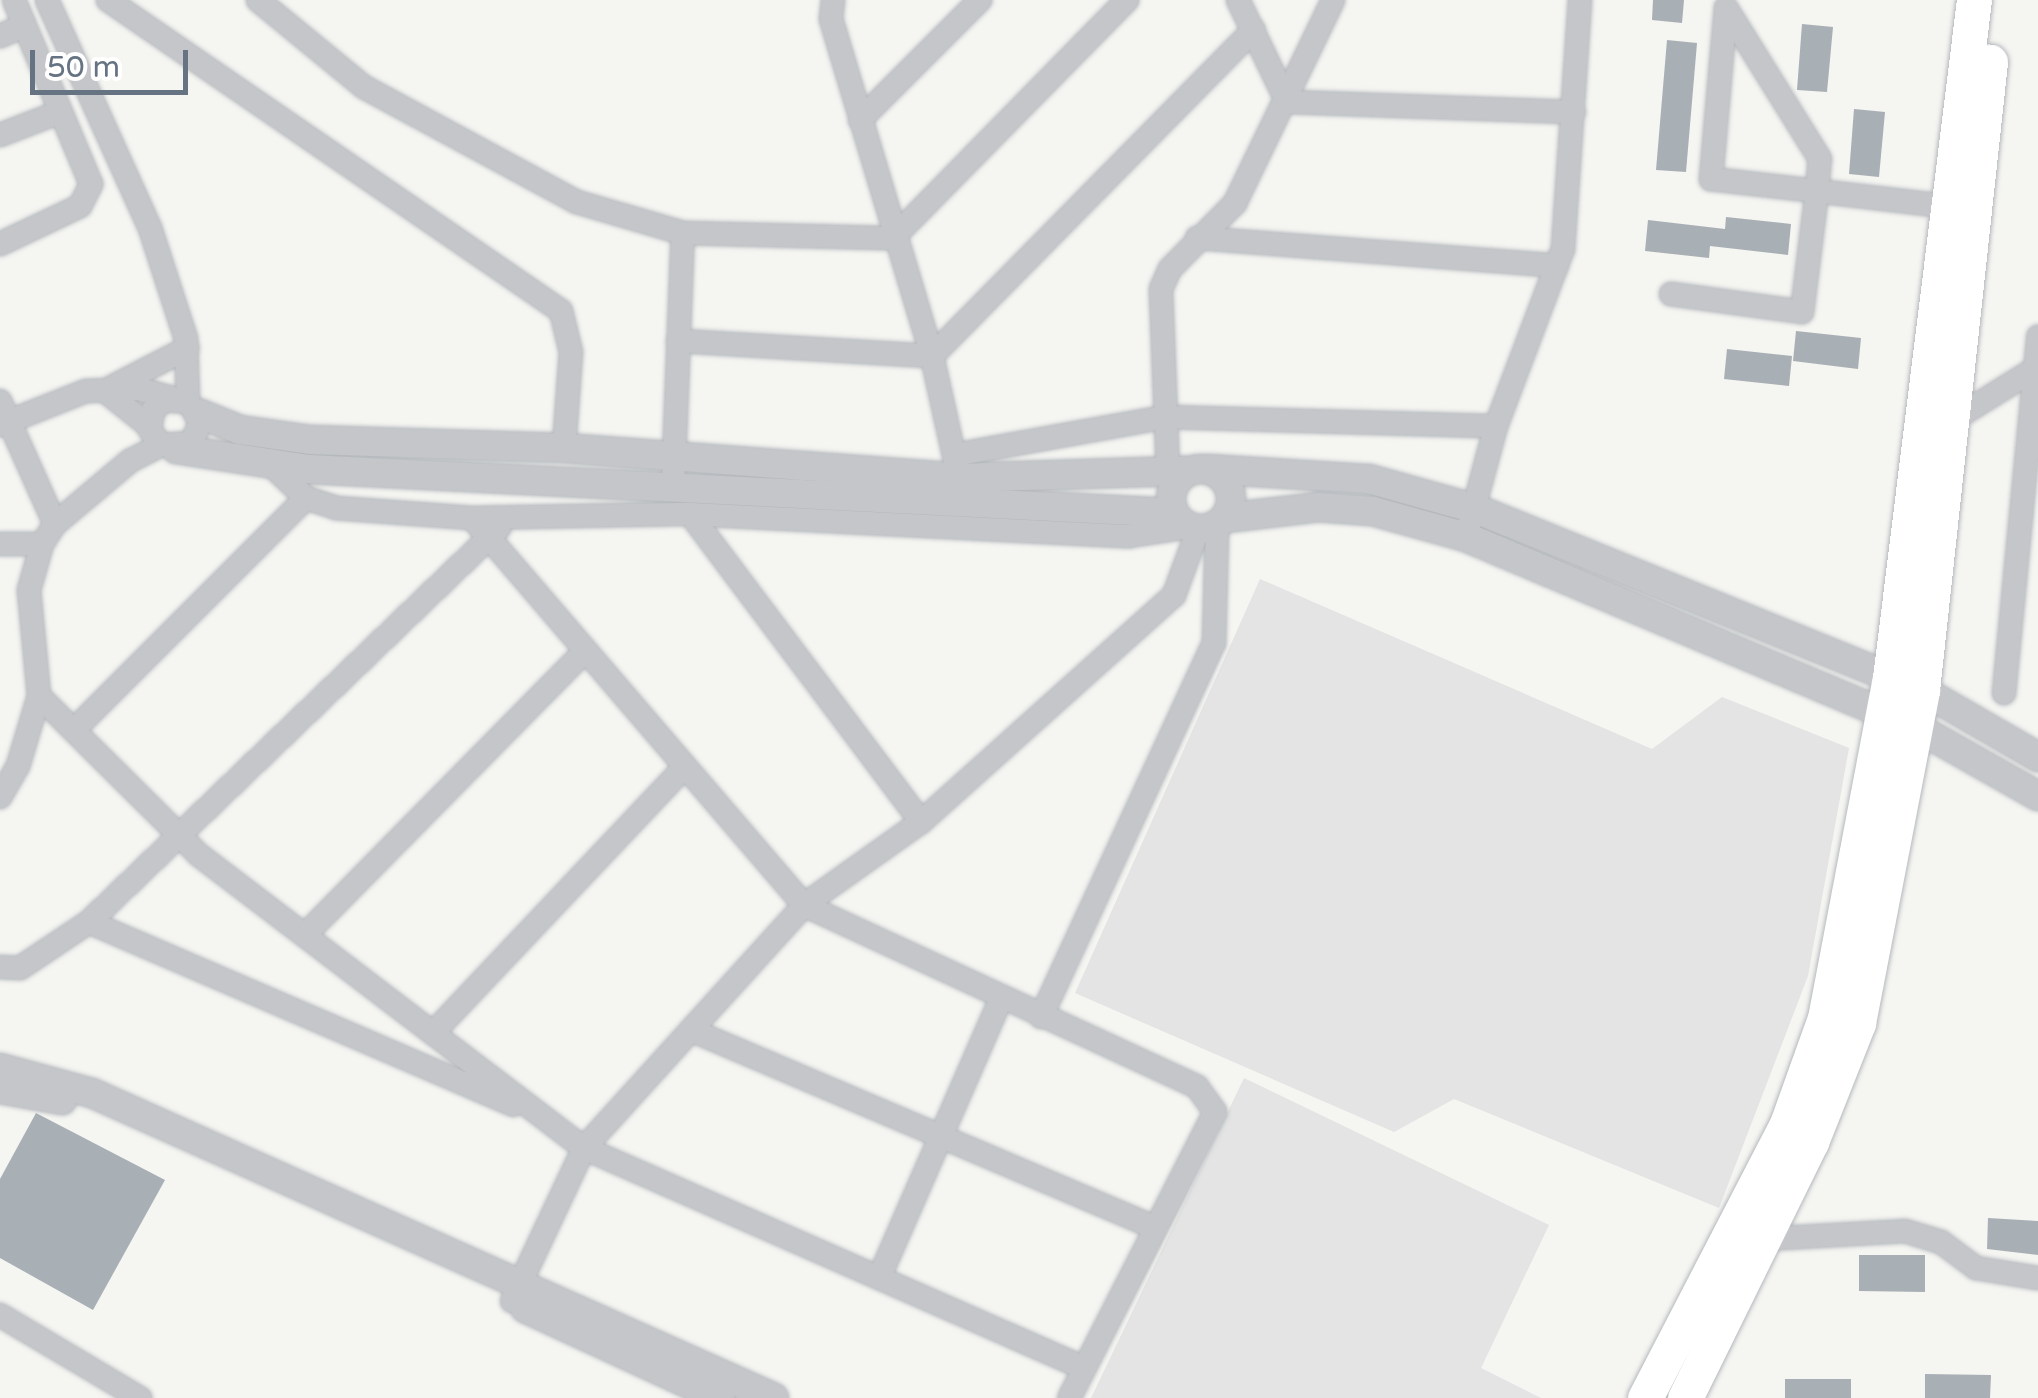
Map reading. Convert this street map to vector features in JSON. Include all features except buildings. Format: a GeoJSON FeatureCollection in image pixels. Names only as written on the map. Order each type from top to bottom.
{"type":"FeatureCollection","features":[{"type":"Feature","properties":{"kind":"main road"},"geometry":{"type":"LineString","coordinates":[[1645,1398],[1786,1124],[1825,1018],[1881,714],[1906,684],[1952,421],[1974,0]]}},
{"type":"Feature","properties":{"kind":"main road"},"geometry":{"type":"LineString","coordinates":[[1685,1398],[1764,1239],[1858,1023],[1916,727],[1906,684],[1961,208],[1997,0]]}},
{"type":"Feature","properties":{"kind":"street"},"geometry":{"type":"LineString","coordinates":[[0,244],[80,206],[90,192],[90,176],[14,0]]}},
{"type":"Feature","properties":{"kind":"street"},"geometry":{"type":"LineString","coordinates":[[0,798],[18,766],[39,696],[29,590],[48,534],[159,437],[197,437],[186,404],[188,348],[150,228],[46,0]]}},
{"type":"Feature","properties":{"kind":"street"},"geometry":{"type":"LineString","coordinates":[[108,0],[561,311],[570,352],[564,448]]}},
{"type":"Feature","properties":{"kind":"street"},"geometry":{"type":"LineString","coordinates":[[258,0],[364,87],[448,138],[577,202],[683,233],[892,238],[1127,0]]}},
{"type":"Feature","properties":{"kind":"street"},"geometry":{"type":"LineString","coordinates":[[834,0],[832,19],[892,238],[932,356],[956,478]]}},
{"type":"Feature","properties":{"kind":"street"},"geometry":{"type":"LineString","coordinates":[[860,120],[980,0]]}},
{"type":"Feature","properties":{"kind":"street"},"geometry":{"type":"LineString","coordinates":[[1238,0],[1287,102]]}},
{"type":"Feature","properties":{"kind":"street"},"geometry":{"type":"LineString","coordinates":[[515,1293],[584,1148],[804,905],[921,822],[1174,595],[1200,523],[1230,490],[1188,471],[1165,417],[1158,308],[1170,269],[1236,203],[1333,0]]}},
{"type":"Feature","properties":{"kind":"street"},"geometry":{"type":"LineString","coordinates":[[1466,537],[1496,426],[1558,266],[1574,112],[1580,0]]}},
{"type":"Feature","properties":{"kind":"street"},"geometry":{"type":"LineString","coordinates":[[1671,294],[1802,312],[1817,191],[1820,160],[1726,8],[1711,179],[1817,191],[1961,208]]}},
{"type":"Feature","properties":{"kind":"street"},"geometry":{"type":"LineString","coordinates":[[0,36],[24,26]]}},
{"type":"Feature","properties":{"kind":"street"},"geometry":{"type":"LineString","coordinates":[[678,341],[932,356],[1254,30]]}},
{"type":"Feature","properties":{"kind":"street"},"geometry":{"type":"LineString","coordinates":[[1287,102],[1574,112]]}},
{"type":"Feature","properties":{"kind":"street"},"geometry":{"type":"LineString","coordinates":[[0,134],[60,112]]}},
{"type":"Feature","properties":{"kind":"street"},"geometry":{"type":"LineString","coordinates":[[673,488],[683,233]]}},
{"type":"Feature","properties":{"kind":"street"},"geometry":{"type":"LineString","coordinates":[[1197,238],[1558,266]]}},
{"type":"Feature","properties":{"kind":"street"},"geometry":{"type":"LineString","coordinates":[[2004,693],[2028,552],[2038,337]]}},
{"type":"Feature","properties":{"kind":"street"},"geometry":{"type":"LineString","coordinates":[[105,391],[188,348]]}},
{"type":"Feature","properties":{"kind":"street"},"geometry":{"type":"LineString","coordinates":[[1952,421],[2036,369]]}},
{"type":"Feature","properties":{"kind":"street"},"geometry":{"type":"LineString","coordinates":[[48,534],[3,416],[72,395],[139,390],[284,438],[564,448],[956,478],[1200,523]]}},
{"type":"Feature","properties":{"kind":"street"},"geometry":{"type":"LineString","coordinates":[[105,391],[159,437],[272,464],[673,488],[1188,471],[1369,479],[1476,509],[1906,684],[2038,757]]}},
{"type":"Feature","properties":{"kind":"street"},"geometry":{"type":"LineString","coordinates":[[159,437],[158,404],[186,404]]}},
{"type":"Feature","properties":{"kind":"street"},"geometry":{"type":"LineString","coordinates":[[956,478],[1165,417],[1496,426]]}},
{"type":"Feature","properties":{"kind":"street"},"geometry":{"type":"LineString","coordinates":[[272,464],[306,498],[336,508],[472,518],[690,514],[1129,536],[1200,523],[1336,508],[1373,511],[1466,537],[1916,727],[2038,796]]}},
{"type":"Feature","properties":{"kind":"street"},"geometry":{"type":"LineString","coordinates":[[1041,1017],[1214,643],[1200,523],[1174,484],[1188,471]]}},
{"type":"Feature","properties":{"kind":"street"},"geometry":{"type":"LineString","coordinates":[[74,730],[306,498]]}},
{"type":"Feature","properties":{"kind":"street"},"geometry":{"type":"LineString","coordinates":[[690,514],[921,822]]}},
{"type":"Feature","properties":{"kind":"street"},"geometry":{"type":"LineString","coordinates":[[0,967],[20,968],[89,922],[488,537],[515,517]]}},
{"type":"Feature","properties":{"kind":"street"},"geometry":{"type":"LineString","coordinates":[[472,518],[682,770],[804,905],[1001,1000],[1197,1087],[1215,1112],[1069,1398]]}},
{"type":"Feature","properties":{"kind":"street"},"geometry":{"type":"LineString","coordinates":[[0,544],[48,534]]}},
{"type":"Feature","properties":{"kind":"street"},"geometry":{"type":"LineString","coordinates":[[305,935],[584,651]]}},
{"type":"Feature","properties":{"kind":"street"},"geometry":{"type":"LineString","coordinates":[[39,696],[181,837],[584,1148],[1084,1368]]}},
{"type":"Feature","properties":{"kind":"street"},"geometry":{"type":"LineString","coordinates":[[433,1032],[682,770]]}},
{"type":"Feature","properties":{"kind":"street"},"geometry":{"type":"LineString","coordinates":[[89,922],[547,1120]]}},
{"type":"Feature","properties":{"kind":"street"},"geometry":{"type":"LineString","coordinates":[[879,1278],[1001,1000]]}},
{"type":"Feature","properties":{"kind":"street"},"geometry":{"type":"LineString","coordinates":[[691,1030],[1156,1228]]}},
{"type":"Feature","properties":{"kind":"street"},"geometry":{"type":"LineString","coordinates":[[0,1068],[92,1092],[515,1293],[720,1398]]}},
{"type":"Feature","properties":{"kind":"street"},"geometry":{"type":"LineString","coordinates":[[0,1089],[52,1096],[86,1109],[515,1293],[774,1398]]}},
{"type":"Feature","properties":{"kind":"street"},"geometry":{"type":"LineString","coordinates":[[1764,1239],[1905,1231],[1941,1242],[1976,1268],[2038,1278]]}},
{"type":"Feature","properties":{"kind":"street"},"geometry":{"type":"LineString","coordinates":[[0,1315],[140,1398]]}},
{"type":"Feature","properties":{"kind":"shaded area"},"geometry":{"type":"Polygon","coordinates":[[[1260,579],[1652,749],[1722,697],[1849,748],[1808,976],[1719,1208],[1454,1099],[1394,1132],[1075,993],[1260,579]]]}},
{"type":"Feature","properties":{"kind":"shaded area"},"geometry":{"type":"Polygon","coordinates":[[[1244,1078],[1549,1225],[1481,1368],[1541,1398],[1091,1398],[1244,1078]]]}}]}
